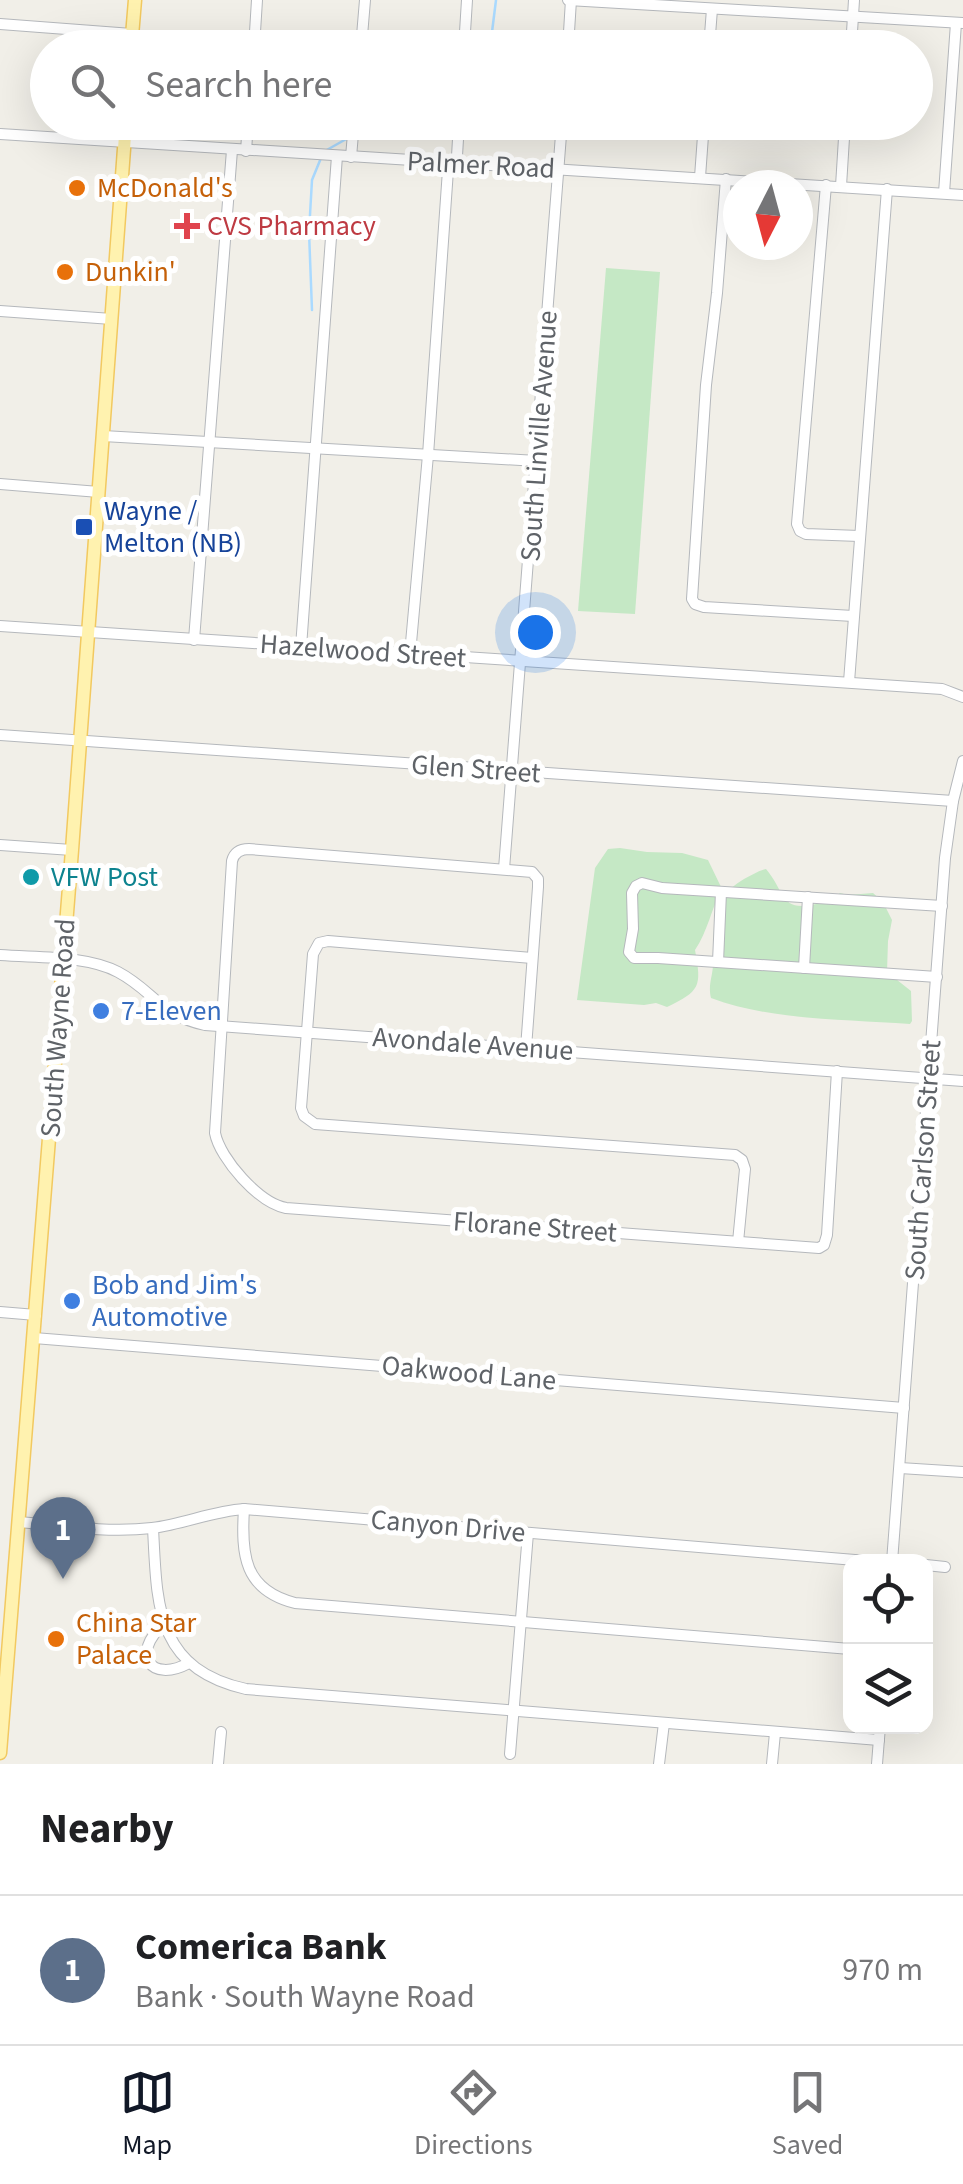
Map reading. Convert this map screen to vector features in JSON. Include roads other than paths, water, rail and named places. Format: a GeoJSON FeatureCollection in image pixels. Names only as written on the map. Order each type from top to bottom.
{"type":"FeatureCollection","features":[{"type":"Feature","properties":{"kind":"main road"},"geometry":{"type":"LineString","coordinates":[[133,30],[135,0]]}},
{"type":"Feature","properties":{"kind":"main road","name":"South Wayne Road"},"geometry":{"type":"LineString","coordinates":[[0,1753],[125,140]]}},
{"type":"Feature","properties":{"kind":"street"},"geometry":{"type":"LineString","coordinates":[[255,30],[257,0]]}},
{"type":"Feature","properties":{"kind":"street"},"geometry":{"type":"LineString","coordinates":[[362,30],[365,0]]}},
{"type":"Feature","properties":{"kind":"street"},"geometry":{"type":"LineString","coordinates":[[465,30],[467,0]]}},
{"type":"Feature","properties":{"kind":"street"},"geometry":{"type":"LineString","coordinates":[[569,30],[570,0],[960,23],[944,194]]}},
{"type":"Feature","properties":{"kind":"street"},"geometry":{"type":"LineString","coordinates":[[852,30],[854,0]]}},
{"type":"Feature","properties":{"kind":"street"},"geometry":{"type":"LineString","coordinates":[[710,30],[712,9]]}},
{"type":"Feature","properties":{"kind":"street"},"geometry":{"type":"LineString","coordinates":[[0,24],[47,30]]}},
{"type":"Feature","properties":{"kind":"street","name":"Palmer Road"},"geometry":{"type":"LineString","coordinates":[[0,134],[30,136]]}},
{"type":"Feature","properties":{"kind":"street","name":"Palmer Road"},"geometry":{"type":"LineString","coordinates":[[75,140],[723,179]]}},
{"type":"Feature","properties":{"kind":"street"},"geometry":{"type":"LineString","coordinates":[[246,151],[247,140]]}},
{"type":"Feature","properties":{"kind":"street"},"geometry":{"type":"LineString","coordinates":[[351,157],[352,140]]}},
{"type":"Feature","properties":{"kind":"street"},"geometry":{"type":"LineString","coordinates":[[410,654],[448,170],[454,163],[458,140]]}},
{"type":"Feature","properties":{"kind":"street","name":"South Linville Avenue"},"geometry":{"type":"LineString","coordinates":[[504,869],[561,140]]}},
{"type":"Feature","properties":{"kind":"street"},"geometry":{"type":"LineString","coordinates":[[700,178],[703,140]]}},
{"type":"Feature","properties":{"kind":"street"},"geometry":{"type":"LineString","coordinates":[[841,186],[845,140]]}},
{"type":"Feature","properties":{"kind":"street"},"geometry":{"type":"LineString","coordinates":[[194,640],[232,150]]}},
{"type":"Feature","properties":{"kind":"street"},"geometry":{"type":"LineString","coordinates":[[301,646],[337,156]]}},
{"type":"Feature","properties":{"kind":"street","name":"Palmer Road"},"geometry":{"type":"LineString","coordinates":[[813,184],[963,195]]}},
{"type":"Feature","properties":{"kind":"street"},"geometry":{"type":"LineString","coordinates":[[826,185],[798,524],[806,534],[859,536]]}},
{"type":"Feature","properties":{"kind":"street"},"geometry":{"type":"LineString","coordinates":[[849,682],[887,190]]}},
{"type":"Feature","properties":{"kind":"street"},"geometry":{"type":"LineString","coordinates":[[723,217],[706,385],[692,597],[704,607],[853,616]]}},
{"type":"Feature","properties":{"kind":"street"},"geometry":{"type":"LineString","coordinates":[[0,311],[112,319]]}},
{"type":"Feature","properties":{"kind":"street"},"geometry":{"type":"LineString","coordinates":[[103,436],[537,461]]}},
{"type":"Feature","properties":{"kind":"street"},"geometry":{"type":"LineString","coordinates":[[0,484],[99,492]]}},
{"type":"Feature","properties":{"kind":"street","name":"Hazelwood Street"},"geometry":{"type":"LineString","coordinates":[[0,626],[946,689],[963,697]]}},
{"type":"Feature","properties":{"kind":"street","name":"Glen Street"},"geometry":{"type":"LineString","coordinates":[[0,736],[953,801]]}},
{"type":"Feature","properties":{"kind":"street","name":"South Carlson Street"},"geometry":{"type":"LineString","coordinates":[[893,1554],[945,858],[963,760]]}},
{"type":"Feature","properties":{"kind":"street"},"geometry":{"type":"LineString","coordinates":[[0,845],[72,850]]}},
{"type":"Feature","properties":{"kind":"street","name":"Florane Street"},"geometry":{"type":"LineString","coordinates":[[504,869],[248,848],[235,855],[214,1127],[222,1153],[260,1196],[286,1208],[814,1248],[824,1245],[838,1072]]}},
{"type":"Feature","properties":{"kind":"street"},"geometry":{"type":"LineString","coordinates":[[504,869],[529,871],[538,879],[526,1048]]}},
{"type":"Feature","properties":{"kind":"street"},"geometry":{"type":"LineString","coordinates":[[937,977],[634,958],[629,952],[634,929],[632,893],[642,884],[942,906]]}},
{"type":"Feature","properties":{"kind":"street"},"geometry":{"type":"LineString","coordinates":[[718,962],[720,892]]}},
{"type":"Feature","properties":{"kind":"street"},"geometry":{"type":"LineString","coordinates":[[804,968],[808,897]]}},
{"type":"Feature","properties":{"kind":"street"},"geometry":{"type":"LineString","coordinates":[[532,958],[328,941],[318,945],[313,954],[301,1108],[304,1116],[311,1122],[735,1155],[745,1168],[738,1242]]}},
{"type":"Feature","properties":{"kind":"street","name":"Avondale Avenue"},"geometry":{"type":"LineString","coordinates":[[0,955],[109,968],[128,978],[171,1013],[195,1023],[963,1081]]}},
{"type":"Feature","properties":{"kind":"street"},"geometry":{"type":"LineString","coordinates":[[0,1312],[36,1315]]}},
{"type":"Feature","properties":{"kind":"street","name":"Oakwood Lane"},"geometry":{"type":"LineString","coordinates":[[34,1338],[904,1408]]}},
{"type":"Feature","properties":{"kind":"street"},"geometry":{"type":"LineString","coordinates":[[900,1468],[963,1472]]}},
{"type":"Feature","properties":{"kind":"street"},"geometry":{"type":"LineString","coordinates":[[244,1510],[243,1549],[248,1567],[262,1587],[295,1603],[843,1648]]}},
{"type":"Feature","properties":{"kind":"street","name":"Canyon Drive"},"geometry":{"type":"LineString","coordinates":[[20,1522],[114,1530],[154,1528],[244,1510],[843,1559]]}},
{"type":"Feature","properties":{"kind":"street"},"geometry":{"type":"LineString","coordinates":[[154,1528],[156,1590],[164,1625],[175,1646],[208,1676],[246,1690],[879,1740]]}},
{"type":"Feature","properties":{"kind":"street"},"geometry":{"type":"LineString","coordinates":[[510,1754],[528,1533]]}},
{"type":"Feature","properties":{"kind":"street"},"geometry":{"type":"LineString","coordinates":[[933,1566],[945,1567]]}},
{"type":"Feature","properties":{"kind":"street"},"geometry":{"type":"LineString","coordinates":[[164,1625],[149,1640],[146,1653],[152,1664],[159,1670],[171,1671],[190,1663]]}},
{"type":"Feature","properties":{"kind":"street"},"geometry":{"type":"LineString","coordinates":[[659,1764],[664,1723]]}},
{"type":"Feature","properties":{"kind":"street"},"geometry":{"type":"LineString","coordinates":[[218,1764],[221,1732]]}},
{"type":"Feature","properties":{"kind":"street"},"geometry":{"type":"LineString","coordinates":[[772,1764],[774,1733]]}},
{"type":"Feature","properties":{"kind":"street"},"geometry":{"type":"LineString","coordinates":[[877,1764],[879,1734]]}},
{"type":"Feature","properties":{"kind":"waterway"},"geometry":{"type":"LineString","coordinates":[[492,30],[496,0]]}},
{"type":"Feature","properties":{"kind":"waterway"},"geometry":{"type":"LineString","coordinates":[[325,151],[344,140]]}},
{"type":"Feature","properties":{"kind":"waterway"},"geometry":{"type":"LineString","coordinates":[[312,310],[312,180],[321,158]]}},
{"type":"Feature","properties":{"kind":"place","name":"McDonald's"},"geometry":{"type":"Point","coordinates":[77,188]}},
{"type":"Feature","properties":{"kind":"place","name":"CVS Pharmacy"},"geometry":{"type":"Point","coordinates":[187,226]}},
{"type":"Feature","properties":{"kind":"place","name":"Dunkin'"},"geometry":{"type":"Point","coordinates":[65,272]}},
{"type":"Feature","properties":{"kind":"place","name":"Wayne / Melton (NB)"},"geometry":{"type":"Point","coordinates":[84,527]}},
{"type":"Feature","properties":{"kind":"place","name":"VFW Post"},"geometry":{"type":"Point","coordinates":[31,877]}},
{"type":"Feature","properties":{"kind":"place","name":"7-Eleven"},"geometry":{"type":"Point","coordinates":[101,1011]}},
{"type":"Feature","properties":{"kind":"place","name":"Bob and Jim's Automotive"},"geometry":{"type":"Point","coordinates":[72,1301]}},
{"type":"Feature","properties":{"kind":"place","name":"Comerica Bank"},"geometry":{"type":"Point","coordinates":[63,1579]}},
{"type":"Feature","properties":{"kind":"place","name":"China Star Palace"},"geometry":{"type":"Point","coordinates":[56,1639]}}]}
